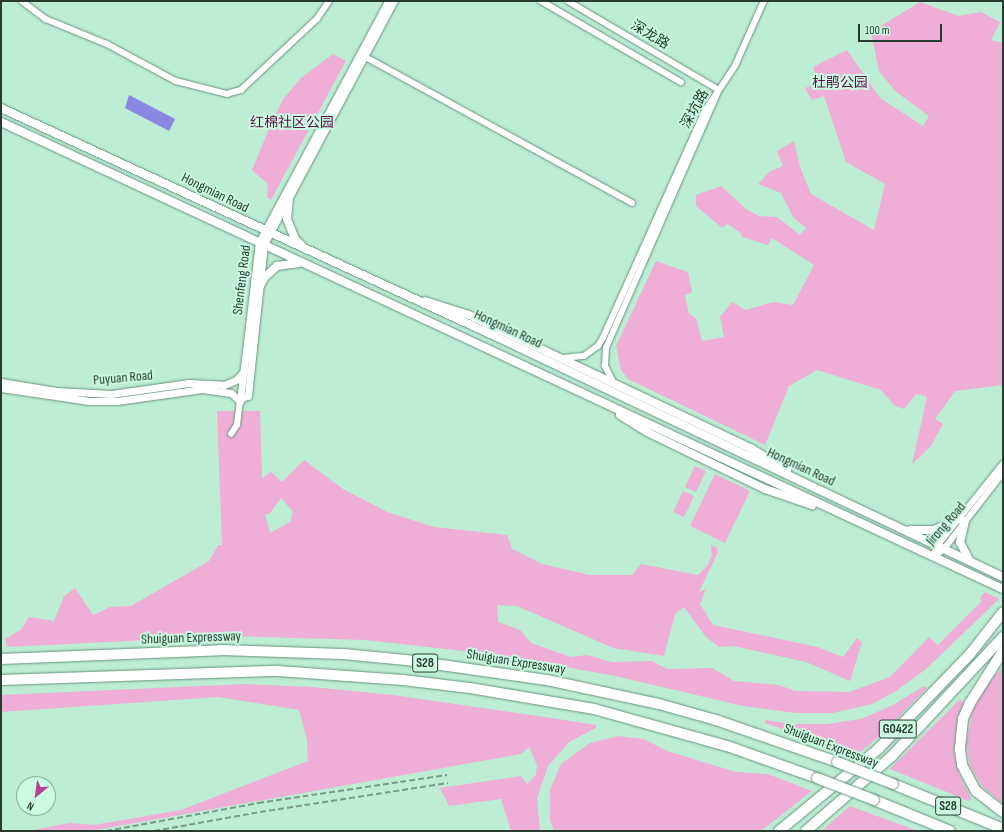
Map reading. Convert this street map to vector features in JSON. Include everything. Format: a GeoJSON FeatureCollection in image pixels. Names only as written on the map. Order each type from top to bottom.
{"type":"FeatureCollection","features":[{"type":"Feature","properties":{"kind":"highway","name":"G0422"},"geometry":{"type":"LineString","coordinates":[[779,831],[878,749],[970,654],[1003,612]]}},
{"type":"Feature","properties":{"kind":"highway","name":"G0422"},"geometry":{"type":"LineString","coordinates":[[806,831],[892,756],[1003,637]]}},
{"type":"Feature","properties":{"kind":"highway","name":"Shuiguan Expressway"},"geometry":{"type":"LineString","coordinates":[[1,660],[221,650],[336,653],[406,660],[547,680],[659,704],[730,724],[837,762],[1003,829]]}},
{"type":"Feature","properties":{"kind":"highway"},"geometry":{"type":"LineString","coordinates":[[1003,651],[970,703],[963,719],[960,750],[962,765],[976,791],[1003,812]]}},
{"type":"Feature","properties":{"kind":"highway","name":"S28"},"geometry":{"type":"LineString","coordinates":[[1,680],[278,671],[410,681],[594,709],[730,747],[817,778],[950,831]]}},
{"type":"Feature","properties":{"kind":"main road","name":"Hongmian Road"},"geometry":{"type":"LineString","coordinates":[[1,108],[267,233],[408,297],[1003,577]]}},
{"type":"Feature","properties":{"kind":"main road","name":"Hongmian Road"},"geometry":{"type":"LineString","coordinates":[[1,122],[1000,588]]}},
{"type":"Feature","properties":{"kind":"main road"},"geometry":{"type":"LineString","coordinates":[[289,197],[286,210],[290,229],[304,247],[315,255]]}},
{"type":"Feature","properties":{"kind":"main road"},"geometry":{"type":"LineString","coordinates":[[259,288],[264,278],[278,266],[293,262],[304,263]]}},
{"type":"Feature","properties":{"kind":"main road"},"geometry":{"type":"LineString","coordinates":[[408,297],[455,309],[558,357],[752,449],[816,488]]}},
{"type":"Feature","properties":{"kind":"main road"},"geometry":{"type":"LineString","coordinates":[[901,529],[934,530],[962,520],[960,542],[971,562]]}},
{"type":"Feature","properties":{"kind":"street"},"geometry":{"type":"LineString","coordinates":[[22,1],[46,19],[107,44],[176,80],[227,94],[241,90],[317,19],[329,1]]}},
{"type":"Feature","properties":{"kind":"street","name":"Shenfeng Road"},"geometry":{"type":"LineString","coordinates":[[240,401],[261,243],[289,197],[388,1]]}},
{"type":"Feature","properties":{"kind":"street","name":"Shenfeng Road"},"geometry":{"type":"LineString","coordinates":[[267,233],[362,55],[394,1]]}},
{"type":"Feature","properties":{"kind":"street"},"geometry":{"type":"LineString","coordinates":[[540,1],[681,82]]}},
{"type":"Feature","properties":{"kind":"street","name":"深龙路"},"geometry":{"type":"LineString","coordinates":[[568,1],[577,3],[719,90]]}},
{"type":"Feature","properties":{"kind":"street"},"geometry":{"type":"LineString","coordinates":[[719,90],[745,48],[764,1]]}},
{"type":"Feature","properties":{"kind":"street"},"geometry":{"type":"LineString","coordinates":[[362,55],[632,203]]}},
{"type":"Feature","properties":{"kind":"street","name":"深坑路"},"geometry":{"type":"LineString","coordinates":[[558,357],[568,359],[584,356],[598,346],[603,338],[705,111],[719,90]]}},
{"type":"Feature","properties":{"kind":"street","name":"深坑路"},"geometry":{"type":"LineString","coordinates":[[615,384],[605,366],[606,348],[719,90]]}},
{"type":"Feature","properties":{"kind":"street","name":"Shenfeng Road"},"geometry":{"type":"LineString","coordinates":[[248,396],[259,288],[261,243]]}},
{"type":"Feature","properties":{"kind":"street","name":"Puyuan Road"},"geometry":{"type":"LineString","coordinates":[[1,382],[56,391],[111,394],[189,383],[224,385],[236,380],[244,371]]}},
{"type":"Feature","properties":{"kind":"street","name":"Puyuan Road"},"geometry":{"type":"LineString","coordinates":[[1,388],[89,401],[117,401],[202,390],[230,393],[240,401]]}},
{"type":"Feature","properties":{"kind":"street"},"geometry":{"type":"LineString","coordinates":[[231,434],[237,425],[240,401],[248,396]]}},
{"type":"Feature","properties":{"kind":"street","name":"Jirong Road"},"geometry":{"type":"LineString","coordinates":[[962,520],[1003,464]]}},
{"type":"Feature","properties":{"kind":"street","name":"Jirong Road"},"geometry":{"type":"LineString","coordinates":[[933,557],[962,520],[1003,473]]}},
{"type":"Feature","properties":{"kind":"green space","name":"杜鹃公园"},"geometry":{"type":"Polygon","coordinates":[[[920,2],[958,16],[981,12],[1000,22],[991,40],[1003,43],[1003,385],[955,391],[935,419],[943,424],[930,447],[912,464],[927,397],[916,394],[904,409],[895,406],[881,390],[817,370],[789,386],[765,445],[628,379],[621,370],[616,346],[656,261],[688,272],[692,292],[685,295],[689,314],[696,318],[702,341],[724,337],[720,317],[732,302],[746,310],[773,302],[793,305],[814,265],[772,238],[768,245],[742,237],[741,233],[727,224],[722,228],[696,206],[696,195],[721,186],[746,209],[759,216],[777,217],[800,235],[806,228],[793,217],[781,193],[758,184],[769,172],[783,166],[777,151],[794,141],[800,167],[811,194],[874,230],[885,184],[846,162],[824,96],[812,100],[805,88],[819,83],[813,67],[847,50],[880,98],[923,126],[929,116],[895,91],[879,71],[871,32],[920,2]]]}},
{"type":"Feature","properties":{"kind":"green space","name":"红棉社区公园"},"geometry":{"type":"Polygon","coordinates":[[[333,54],[346,61],[271,200],[267,197],[268,184],[252,170],[273,119],[284,98],[301,78],[333,54]]]}},
{"type":"Feature","properties":{"kind":"green space"},"geometry":{"type":"Polygon","coordinates":[[[217,411],[260,411],[262,478],[271,472],[282,482],[304,460],[343,489],[387,512],[434,527],[507,535],[512,549],[542,564],[590,575],[632,575],[641,564],[698,575],[708,565],[712,555],[711,545],[717,548],[718,552],[699,592],[706,589],[700,604],[713,625],[817,647],[843,657],[857,638],[862,642],[850,681],[806,662],[734,646],[719,647],[706,637],[684,607],[675,614],[664,656],[613,648],[517,606],[497,605],[498,622],[520,630],[531,643],[571,657],[587,655],[612,662],[652,661],[667,669],[712,668],[734,681],[779,685],[795,691],[849,692],[890,677],[929,637],[938,645],[982,601],[980,598],[985,592],[999,599],[926,669],[896,691],[872,704],[833,713],[795,713],[743,706],[615,676],[500,655],[365,640],[232,636],[7,647],[5,639],[21,630],[29,617],[54,621],[64,596],[75,588],[93,615],[110,607],[131,606],[209,561],[218,545],[222,545],[217,411]],[[281,498],[270,513],[265,515],[270,533],[290,522],[293,512],[281,498]]]}},
{"type":"Feature","properties":{"kind":"green space"},"geometry":{"type":"Polygon","coordinates":[[[695,466],[706,471],[696,492],[685,487],[695,466]]]}},
{"type":"Feature","properties":{"kind":"green space"},"geometry":{"type":"Polygon","coordinates":[[[715,474],[750,491],[725,543],[690,526],[715,474]]]}},
{"type":"Feature","properties":{"kind":"green space"},"geometry":{"type":"Polygon","coordinates":[[[683,491],[694,496],[684,517],[673,512],[683,491]]]}},
{"type":"Feature","properties":{"kind":"green space"},"geometry":{"type":"Polygon","coordinates":[[[1003,667],[1003,804],[982,786],[970,766],[966,744],[973,710],[985,687],[1003,667]]]}},
{"type":"Feature","properties":{"kind":"green space"},"geometry":{"type":"Polygon","coordinates":[[[245,684],[312,687],[393,695],[596,725],[596,728],[569,742],[548,766],[537,798],[540,831],[511,831],[501,799],[449,806],[440,788],[521,776],[527,784],[536,775],[537,765],[529,747],[521,754],[90,831],[29,831],[69,823],[94,825],[181,810],[308,761],[307,740],[299,710],[218,697],[1,712],[1,695],[245,684]]]}},
{"type":"Feature","properties":{"kind":"green space"},"geometry":{"type":"Polygon","coordinates":[[[924,686],[927,688],[882,734],[857,755],[765,723],[766,720],[791,724],[827,724],[861,719],[893,705],[924,686]]]}},
{"type":"Feature","properties":{"kind":"green space"},"geometry":{"type":"Polygon","coordinates":[[[960,699],[964,703],[957,719],[954,753],[960,776],[971,798],[969,801],[890,769],[960,699]]]}},
{"type":"Feature","properties":{"kind":"green space"},"geometry":{"type":"Polygon","coordinates":[[[618,736],[644,739],[667,751],[736,772],[768,774],[812,791],[761,831],[554,831],[550,820],[550,790],[561,764],[590,743],[618,736]]]}},
{"type":"Feature","properties":{"kind":"green space"},"geometry":{"type":"Polygon","coordinates":[[[850,806],[918,831],[821,831],[850,806]]]}},
{"type":"Feature","properties":{"kind":"shaded area"},"geometry":{"type":"Polygon","coordinates":[[[129,95],[175,119],[169,131],[125,108],[129,95]]]}},
{"type":"Feature","properties":{"kind":"railway"},"geometry":{"type":"LineString","coordinates":[[106,831],[258,803],[447,775]]}},
{"type":"Feature","properties":{"kind":"railway"},"geometry":{"type":"LineString","coordinates":[[154,831],[260,812],[448,783]]}}]}
